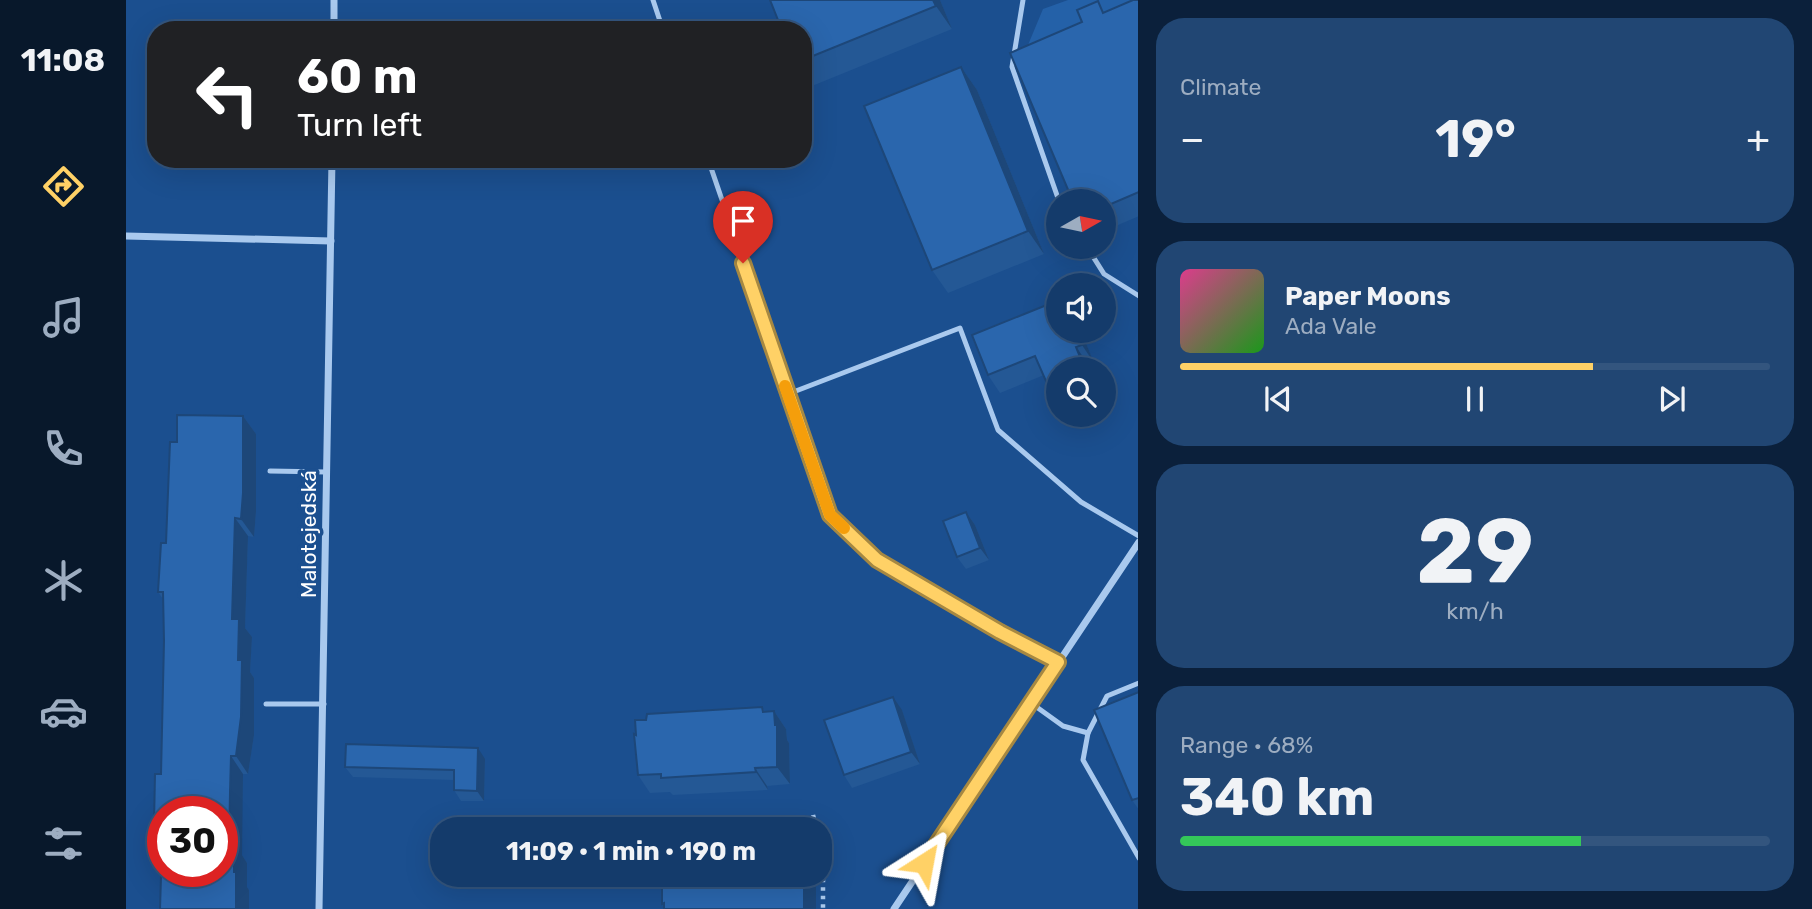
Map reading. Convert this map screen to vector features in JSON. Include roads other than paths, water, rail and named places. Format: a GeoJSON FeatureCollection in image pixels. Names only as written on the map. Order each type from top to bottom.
{"type":"FeatureCollection","features":[{"type":"Feature","properties":{"kind":"street"},"geometry":{"type":"LineString","coordinates":[[334,0],[334,21]]}},
{"type":"Feature","properties":{"kind":"street","name":"Malotejedská"},"geometry":{"type":"LineString","coordinates":[[319,909],[332,168]]}},
{"type":"Feature","properties":{"kind":"street"},"geometry":{"type":"LineString","coordinates":[[126,236],[331,241]]}},
{"type":"Feature","properties":{"kind":"street"},"geometry":{"type":"LineString","coordinates":[[894,909],[1138,542]]}},
{"type":"Feature","properties":{"kind":"lane"},"geometry":{"type":"LineString","coordinates":[[653,0],[660,21]]}},
{"type":"Feature","properties":{"kind":"lane"},"geometry":{"type":"LineString","coordinates":[[1023,0],[1012,67],[1055,189]]}},
{"type":"Feature","properties":{"kind":"lane"},"geometry":{"type":"LineString","coordinates":[[711,168],[830,515],[877,560],[1000,632],[1058,662]]}},
{"type":"Feature","properties":{"kind":"lane"},"geometry":{"type":"LineString","coordinates":[[1095,259],[1104,274],[1138,296]]}},
{"type":"Feature","properties":{"kind":"lane"},"geometry":{"type":"LineString","coordinates":[[788,394],[960,328],[999,430],[1081,502],[1138,536]]}},
{"type":"Feature","properties":{"kind":"lane"},"geometry":{"type":"LineString","coordinates":[[270,471],[326,472]]}},
{"type":"Feature","properties":{"kind":"lane"},"geometry":{"type":"LineString","coordinates":[[1138,683],[1107,696],[1088,733],[1083,760],[1138,858]]}},
{"type":"Feature","properties":{"kind":"lane"},"geometry":{"type":"LineString","coordinates":[[1031,702],[1063,726],[1088,733]]}},
{"type":"Feature","properties":{"kind":"lane"},"geometry":{"type":"LineString","coordinates":[[266,704],[324,704]]}}]}
